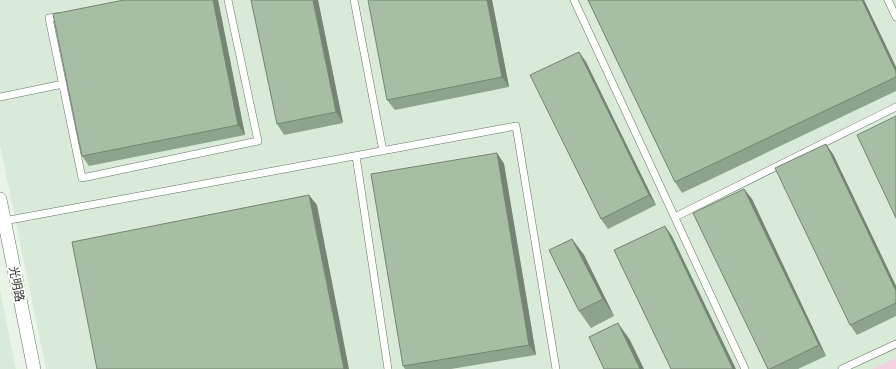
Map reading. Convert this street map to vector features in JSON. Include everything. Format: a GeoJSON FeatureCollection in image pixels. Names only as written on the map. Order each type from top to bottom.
{"type":"FeatureCollection","features":[{"type":"Feature","properties":{"kind":"street","name":"光明路"},"geometry":{"type":"LineString","coordinates":[[0,199],[34,369]]}},
{"type":"Feature","properties":{"kind":"lane"},"geometry":{"type":"LineString","coordinates":[[70,14],[49,18],[82,178],[258,141],[228,0]]}},
{"type":"Feature","properties":{"kind":"lane"},"geometry":{"type":"LineString","coordinates":[[354,0],[383,151]]}},
{"type":"Feature","properties":{"kind":"lane"},"geometry":{"type":"LineString","coordinates":[[574,0],[745,369]]}},
{"type":"Feature","properties":{"kind":"lane"},"geometry":{"type":"LineString","coordinates":[[888,0],[896,17]]}},
{"type":"Feature","properties":{"kind":"lane"},"geometry":{"type":"LineString","coordinates":[[0,97],[63,84]]}},
{"type":"Feature","properties":{"kind":"lane"},"geometry":{"type":"LineString","coordinates":[[674,216],[896,107]]}},
{"type":"Feature","properties":{"kind":"lane"},"geometry":{"type":"LineString","coordinates":[[4,221],[516,126],[556,369]]}},
{"type":"Feature","properties":{"kind":"lane"},"geometry":{"type":"LineString","coordinates":[[356,156],[388,369]]}},
{"type":"Feature","properties":{"kind":"lane"},"geometry":{"type":"LineString","coordinates":[[842,369],[896,344]]}},
{"type":"Feature","properties":{"kind":"shaded area"},"geometry":{"type":"Polygon","coordinates":[[[0,0],[896,0],[896,369],[46,369],[0,145],[0,0]]]}},
{"type":"Feature","properties":{"kind":"shaded area"},"geometry":{"type":"Polygon","coordinates":[[[0,290],[16,369],[0,369],[0,290]]]}},
{"type":"Feature","properties":{"kind":"shaded area"},"geometry":{"type":"Polygon","coordinates":[[[896,358],[896,369],[872,369],[896,358]]]}},
{"type":"Feature","properties":{"kind":"building"},"geometry":{"type":"Polygon","coordinates":[[[124,0],[213,0],[238,125],[82,156],[53,14],[124,0]]]}},
{"type":"Feature","properties":{"kind":"building"},"geometry":{"type":"Polygon","coordinates":[[[251,0],[313,0],[336,112],[277,124],[251,0]]]}},
{"type":"Feature","properties":{"kind":"building"},"geometry":{"type":"Polygon","coordinates":[[[368,0],[487,0],[502,77],[387,100],[368,0]]]}},
{"type":"Feature","properties":{"kind":"building"},"geometry":{"type":"Polygon","coordinates":[[[588,0],[862,0],[896,72],[896,77],[675,182],[588,0]]]}},
{"type":"Feature","properties":{"kind":"building"},"geometry":{"type":"Polygon","coordinates":[[[579,52],[649,195],[601,219],[530,75],[579,52]]]}},
{"type":"Feature","properties":{"kind":"building"},"geometry":{"type":"Polygon","coordinates":[[[896,116],[896,218],[857,135],[896,116]]]}},
{"type":"Feature","properties":{"kind":"building"},"geometry":{"type":"Polygon","coordinates":[[[826,144],[896,291],[896,303],[850,325],[775,168],[826,144]]]}},
{"type":"Feature","properties":{"kind":"building"},"geometry":{"type":"Polygon","coordinates":[[[497,153],[529,345],[403,366],[371,174],[497,153]]]}},
{"type":"Feature","properties":{"kind":"building"},"geometry":{"type":"Polygon","coordinates":[[[744,189],[819,345],[770,369],[768,369],[693,213],[744,189]]]}},
{"type":"Feature","properties":{"kind":"building"},"geometry":{"type":"Polygon","coordinates":[[[309,195],[344,369],[97,369],[72,242],[309,195]]]}},
{"type":"Feature","properties":{"kind":"building"},"geometry":{"type":"Polygon","coordinates":[[[665,226],[733,369],[671,369],[614,250],[665,226]]]}},
{"type":"Feature","properties":{"kind":"building"},"geometry":{"type":"Polygon","coordinates":[[[572,239],[603,299],[579,311],[549,250],[572,239]]]}},
{"type":"Feature","properties":{"kind":"building"},"geometry":{"type":"Polygon","coordinates":[[[618,323],[640,369],[604,369],[589,337],[618,323]]]}}]}
